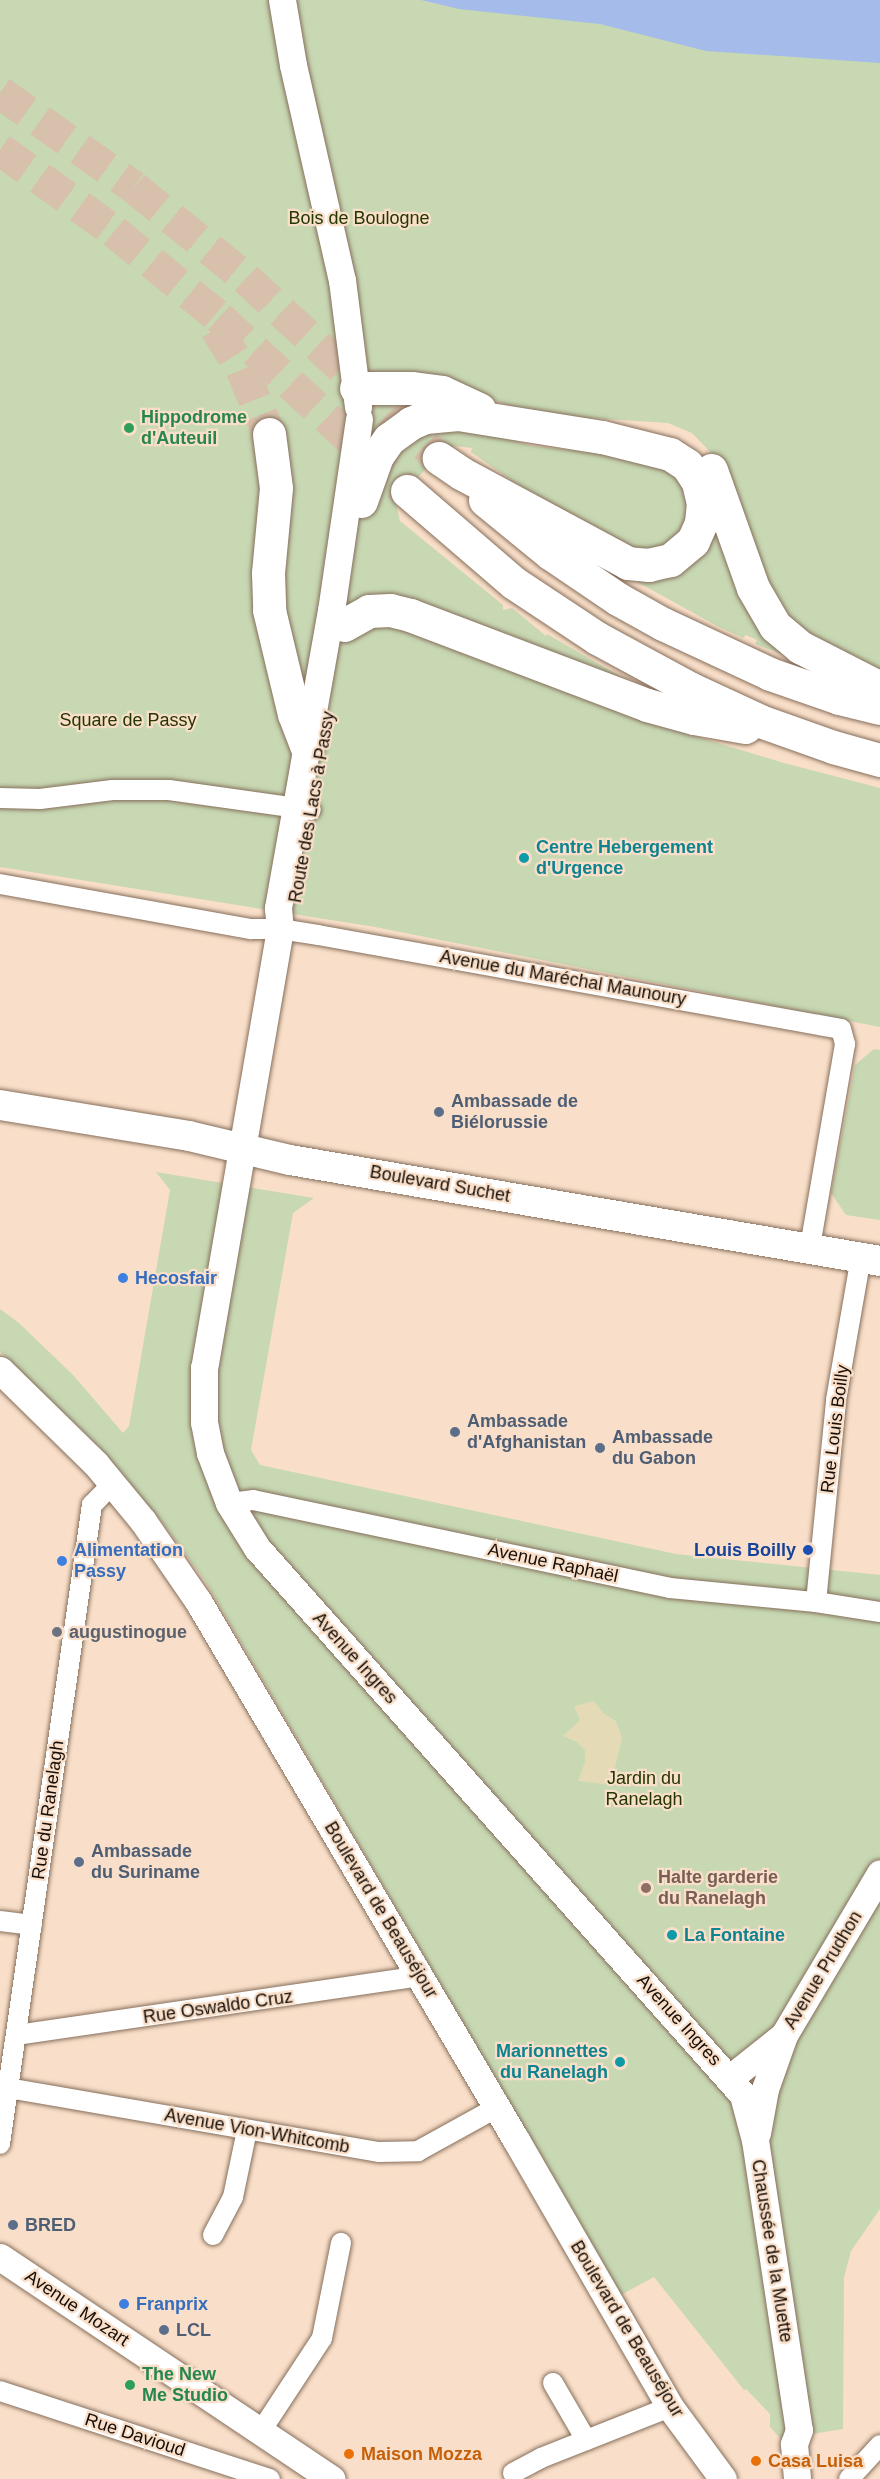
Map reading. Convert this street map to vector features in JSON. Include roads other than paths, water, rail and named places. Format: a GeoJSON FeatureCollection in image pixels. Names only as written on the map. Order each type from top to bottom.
{"type":"FeatureCollection","features":[{"type":"Feature","properties":{"kind":"highway"},"geometry":{"type":"LineString","coordinates":[[357,404],[411,388],[442,392],[499,420]]}},
{"type":"Feature","properties":{"kind":"highway"},"geometry":{"type":"LineString","coordinates":[[361,501],[384,445],[411,423],[439,414],[499,420],[576,433],[651,447],[670,454],[687,465],[698,482],[704,503],[698,532],[686,548],[659,564],[628,563],[461,473],[439,458],[549,553],[654,619],[770,674],[839,698],[880,708]]}},
{"type":"Feature","properties":{"kind":"highway"},"geometry":{"type":"LineString","coordinates":[[576,433],[654,431],[673,436],[690,446],[712,472],[753,588],[775,626],[800,647],[880,688]]}},
{"type":"Feature","properties":{"kind":"highway"},"geometry":{"type":"LineString","coordinates":[[269,434],[276,488],[268,573],[269,610],[294,714],[307,748]]}},
{"type":"Feature","properties":{"kind":"highway"},"geometry":{"type":"LineString","coordinates":[[407,491],[514,583],[597,639],[724,705],[833,747]]}},
{"type":"Feature","properties":{"kind":"highway"},"geometry":{"type":"LineString","coordinates":[[344,625],[369,611],[390,610],[410,615],[647,705],[694,718],[771,732],[880,760]]}},
{"type":"Feature","properties":{"kind":"main road","name":"Route des Lacs à Passy"},"geometry":{"type":"LineString","coordinates":[[241,1148],[280,929],[278,908],[304,808],[344,625],[356,554],[361,501],[362,463],[357,404],[342,280],[293,65],[282,0]]}},
{"type":"Feature","properties":{"kind":"main road","name":"Route des Lacs à Passy"},"geometry":{"type":"LineString","coordinates":[[304,808],[307,748],[331,610],[357,404]]}},
{"type":"Feature","properties":{"kind":"main road","name":"Boulevard Suchet"},"geometry":{"type":"LineString","coordinates":[[0,1105],[189,1136],[290,1160],[871,1259]]}},
{"type":"Feature","properties":{"kind":"main road","name":"Avenue Ingres"},"geometry":{"type":"LineString","coordinates":[[241,1148],[204,1366],[203,1390],[204,1422],[210,1453],[229,1503],[257,1548],[730,2078]]}},
{"type":"Feature","properties":{"kind":"main road","name":"Boulevard de Beauséjour"},"geometry":{"type":"LineString","coordinates":[[0,1370],[96,1464],[143,1521],[198,1601],[670,2407],[723,2479]]}},
{"type":"Feature","properties":{"kind":"main road","name":"Avenue Prudhon"},"geometry":{"type":"LineString","coordinates":[[755,2140],[761,2122],[765,2089],[784,2035],[880,1874]]}},
{"type":"Feature","properties":{"kind":"main road","name":"Avenue Prudhon"},"geometry":{"type":"LineString","coordinates":[[730,2078],[784,2035]]}},
{"type":"Feature","properties":{"kind":"main road","name":"Chaussée de la Muette"},"geometry":{"type":"LineString","coordinates":[[730,2078],[743,2094],[755,2140],[799,2430],[794,2444],[797,2479]]}},
{"type":"Feature","properties":{"kind":"main road","name":"Avenue Mozart"},"geometry":{"type":"LineString","coordinates":[[0,2257],[333,2479]]}},
{"type":"Feature","properties":{"kind":"main road","name":"Chaussée de la Muette"},"geometry":{"type":"LineString","coordinates":[[799,2430],[809,2441],[818,2479]]}},
{"type":"Feature","properties":{"kind":"street"},"geometry":{"type":"LineString","coordinates":[[0,798],[40,799],[112,790],[169,790],[304,808]]}},
{"type":"Feature","properties":{"kind":"street","name":"Avenue du Maréchal Maunoury"},"geometry":{"type":"LineString","coordinates":[[0,884],[251,929],[280,929],[838,1027],[844,1031],[845,1044],[810,1247]]}},
{"type":"Feature","properties":{"kind":"street","name":"Rue Louis Boilly"},"geometry":{"type":"LineString","coordinates":[[816,1602],[836,1400],[871,1259]]}},
{"type":"Feature","properties":{"kind":"street","name":"Rue du Ranelagh"},"geometry":{"type":"LineString","coordinates":[[0,2144],[92,1505],[112,1484]]}},
{"type":"Feature","properties":{"kind":"street","name":"Avenue Raphaël"},"geometry":{"type":"LineString","coordinates":[[229,1503],[254,1500],[670,1588],[816,1602],[880,1612]]}},
{"type":"Feature","properties":{"kind":"street"},"geometry":{"type":"LineString","coordinates":[[0,1921],[32,1925]]}},
{"type":"Feature","properties":{"kind":"street","name":"Rue Oswaldo Cruz"},"geometry":{"type":"LineString","coordinates":[[17,2035],[419,1976]]}},
{"type":"Feature","properties":{"kind":"street","name":"Avenue Vion-Whitcomb"},"geometry":{"type":"LineString","coordinates":[[8,2088],[379,2152],[418,2151],[496,2108]]}},
{"type":"Feature","properties":{"kind":"street"},"geometry":{"type":"LineString","coordinates":[[213,2235],[233,2197],[248,2130]]}},
{"type":"Feature","properties":{"kind":"street"},"geometry":{"type":"LineString","coordinates":[[261,2431],[322,2338],[341,2243]]}},
{"type":"Feature","properties":{"kind":"street"},"geometry":{"type":"LineString","coordinates":[[553,2383],[586,2440]]}},
{"type":"Feature","properties":{"kind":"street","name":"Rue Davioud"},"geometry":{"type":"LineString","coordinates":[[0,2391],[241,2474],[270,2479]]}},
{"type":"Feature","properties":{"kind":"street"},"geometry":{"type":"LineString","coordinates":[[513,2473],[541,2458],[670,2407]]}},
{"type":"Feature","properties":{"kind":"street"},"geometry":{"type":"LineString","coordinates":[[849,2479],[880,2445]]}},
{"type":"Feature","properties":{"kind":"water"},"geometry":{"type":"Polygon","coordinates":[[[421,0],[880,0],[880,63],[706,51],[600,24],[459,9],[421,0]]]}},
{"type":"Feature","properties":{"kind":"tunnel"},"geometry":{"type":"LineString","coordinates":[[0,92],[134,187],[246,278],[439,458]]}},
{"type":"Feature","properties":{"kind":"tunnel"},"geometry":{"type":"LineString","coordinates":[[0,149],[114,231],[219,317],[407,491]]}},
{"type":"Feature","properties":{"kind":"tunnel"},"geometry":{"type":"LineString","coordinates":[[216,328],[242,369],[269,434]]}},
{"type":"Feature","properties":{"kind":"place","name":"Hippodrome d'Auteuil"},"geometry":{"type":"Point","coordinates":[129,428]}},
{"type":"Feature","properties":{"kind":"place","name":"Centre Hebergement d'Urgence"},"geometry":{"type":"Point","coordinates":[524,858]}},
{"type":"Feature","properties":{"kind":"place","name":"Ambassade de Biélorussie"},"geometry":{"type":"Point","coordinates":[439,1112]}},
{"type":"Feature","properties":{"kind":"place","name":"Hecosfair"},"geometry":{"type":"Point","coordinates":[123,1278]}},
{"type":"Feature","properties":{"kind":"place","name":"Ambassade d'Afghanistan"},"geometry":{"type":"Point","coordinates":[455,1432]}},
{"type":"Feature","properties":{"kind":"place","name":"Ambassade du Gabon"},"geometry":{"type":"Point","coordinates":[600,1448]}},
{"type":"Feature","properties":{"kind":"place","name":"Louis Boilly"},"geometry":{"type":"Point","coordinates":[808,1550]}},
{"type":"Feature","properties":{"kind":"place","name":"Alimentation Passy"},"geometry":{"type":"Point","coordinates":[62,1561]}},
{"type":"Feature","properties":{"kind":"place","name":"augustinogue"},"geometry":{"type":"Point","coordinates":[57,1632]}},
{"type":"Feature","properties":{"kind":"place","name":"Ambassade du Suriname"},"geometry":{"type":"Point","coordinates":[79,1862]}},
{"type":"Feature","properties":{"kind":"place","name":"Halte garderie du Ranelagh"},"geometry":{"type":"Point","coordinates":[646,1888]}},
{"type":"Feature","properties":{"kind":"place","name":"La Fontaine"},"geometry":{"type":"Point","coordinates":[672,1935]}},
{"type":"Feature","properties":{"kind":"place","name":"Marionnettes du Ranelagh"},"geometry":{"type":"Point","coordinates":[620,2062]}},
{"type":"Feature","properties":{"kind":"place","name":"BRED"},"geometry":{"type":"Point","coordinates":[13,2225]}},
{"type":"Feature","properties":{"kind":"place","name":"Franprix"},"geometry":{"type":"Point","coordinates":[124,2304]}},
{"type":"Feature","properties":{"kind":"place","name":"LCL"},"geometry":{"type":"Point","coordinates":[164,2330]}},
{"type":"Feature","properties":{"kind":"place","name":"The New Me Studio"},"geometry":{"type":"Point","coordinates":[130,2385]}},
{"type":"Feature","properties":{"kind":"place","name":"Maison Mozza"},"geometry":{"type":"Point","coordinates":[349,2454]}},
{"type":"Feature","properties":{"kind":"place","name":"Casa Luisa"},"geometry":{"type":"Point","coordinates":[756,2461]}},
{"type":"Feature","properties":{"kind":"park label","name":"Bois de Boulogne"},"geometry":{"type":"Point","coordinates":[359,218]}},
{"type":"Feature","properties":{"kind":"park label","name":"Square de Passy"},"geometry":{"type":"Point","coordinates":[128,720]}},
{"type":"Feature","properties":{"kind":"park label","name":"Jardin du Ranelagh"},"geometry":{"type":"Point","coordinates":[644,1789]}}]}
